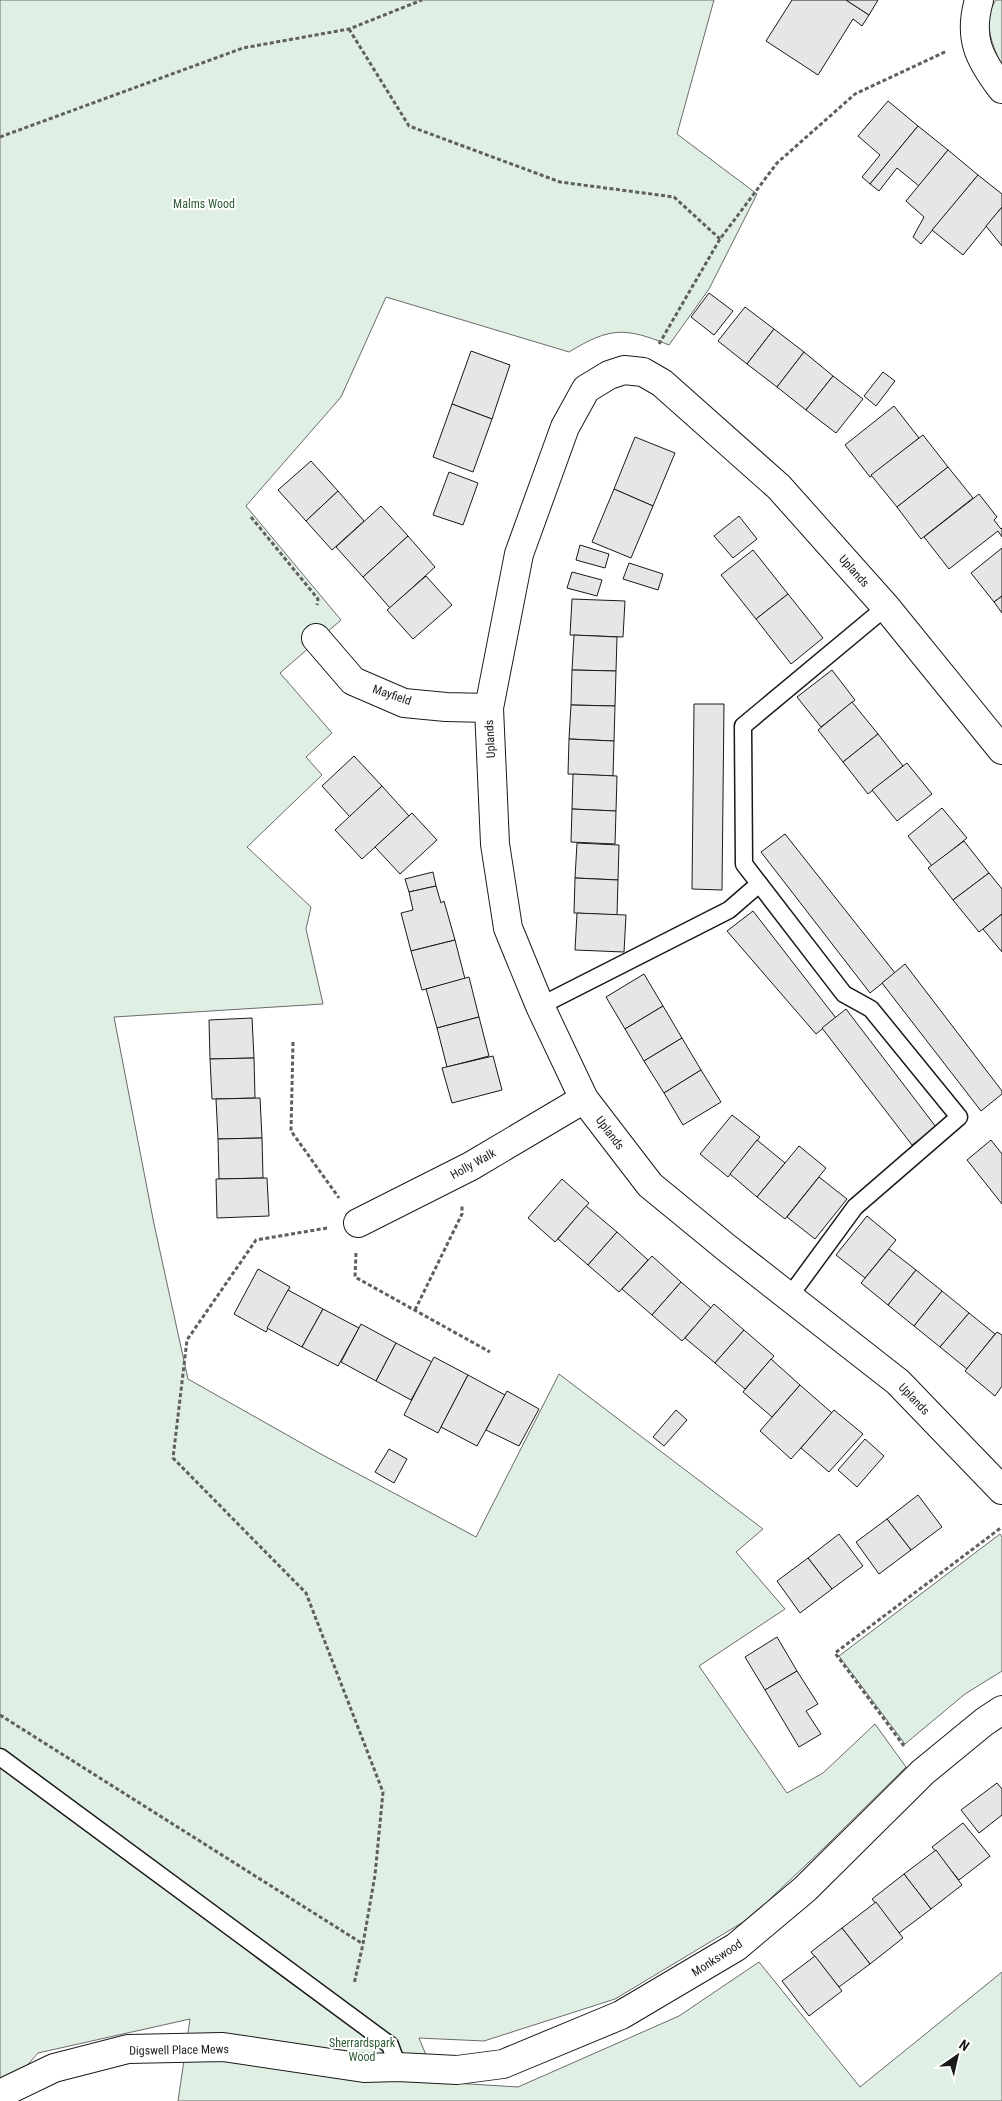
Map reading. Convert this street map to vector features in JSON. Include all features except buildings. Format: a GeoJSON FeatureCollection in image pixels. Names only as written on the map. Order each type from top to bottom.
{"type":"FeatureCollection","features":[{"type":"Feature","properties":{"kind":"street"},"geometry":{"type":"LineString","coordinates":[[979,0],[975,15],[974,38],[980,57],[1002,89]]}},
{"type":"Feature","properties":{"kind":"street","name":"Uplands"},"geometry":{"type":"LineString","coordinates":[[1002,750],[886,607],[779,487],[662,383],[643,372],[624,370],[609,375],[586,389],[565,427],[519,554],[489,708],[495,844],[508,928],[540,1006],[584,1099],[650,1185],[898,1382],[1002,1490]]}},
{"type":"Feature","properties":{"kind":"street","name":"Mayfield"},"geometry":{"type":"LineString","coordinates":[[316,638],[353,681],[404,702],[446,707],[489,708]]}},
{"type":"Feature","properties":{"kind":"street","name":"Holly Walk"},"geometry":{"type":"LineString","coordinates":[[358,1223],[462,1171],[584,1099]]}},
{"type":"Feature","properties":{"kind":"street","name":"Monkswood"},"geometry":{"type":"LineString","coordinates":[[364,2068],[398,2067],[457,2070],[504,2064],[621,2015],[736,1947],[805,1889],[923,1772],[984,1722],[1002,1710]]}},
{"type":"Feature","properties":{"kind":"street","name":"Digswell Place Mews"},"geometry":{"type":"LineString","coordinates":[[0,2094],[54,2068],[128,2049],[222,2047],[364,2068]]}},
{"type":"Feature","properties":{"kind":"lane"},"geometry":{"type":"LineString","coordinates":[[789,1297],[856,1207],[959,1117],[871,1009],[844,994],[744,864],[743,726],[886,607]]}},
{"type":"Feature","properties":{"kind":"lane"},"geometry":{"type":"LineString","coordinates":[[540,1006],[729,910],[759,884]]}},
{"type":"Feature","properties":{"kind":"lane"},"geometry":{"type":"LineString","coordinates":[[0,1757],[390,2045],[398,2067]]}},
{"type":"Feature","properties":{"kind":"path"},"geometry":{"type":"LineString","coordinates":[[0,137],[243,48],[349,29],[422,0]]}},
{"type":"Feature","properties":{"kind":"path"},"geometry":{"type":"LineString","coordinates":[[349,29],[409,126],[560,182],[674,197],[720,239]]}},
{"type":"Feature","properties":{"kind":"path"},"geometry":{"type":"LineString","coordinates":[[643,372],[720,239],[777,163],[855,94],[974,38]]}},
{"type":"Feature","properties":{"kind":"path"},"geometry":{"type":"LineString","coordinates":[[251,517],[318,599],[316,638]]}},
{"type":"Feature","properties":{"kind":"path"},"geometry":{"type":"LineString","coordinates":[[293,1042],[290,1131],[358,1223],[355,1277],[490,1352]]}},
{"type":"Feature","properties":{"kind":"path"},"geometry":{"type":"LineString","coordinates":[[415,1310],[462,1214],[462,1171]]}},
{"type":"Feature","properties":{"kind":"path"},"geometry":{"type":"LineString","coordinates":[[347,2013],[363,1944],[375,1875],[383,1792],[306,1593],[173,1458],[187,1340],[256,1240],[358,1223]]}},
{"type":"Feature","properties":{"kind":"path"},"geometry":{"type":"LineString","coordinates":[[923,1772],[835,1653],[1002,1527]]}},
{"type":"Feature","properties":{"kind":"path"},"geometry":{"type":"LineString","coordinates":[[0,1715],[363,1944]]}},
{"type":"Feature","properties":{"kind":"green space"},"geometry":{"type":"Polygon","coordinates":[[[0,0],[714,0],[677,134],[757,194],[709,289],[669,345],[641,335],[618,332],[596,338],[569,352],[386,297],[341,397],[246,506],[341,620],[280,673],[332,733],[306,757],[322,775],[247,847],[311,907],[306,929],[323,1004],[114,1017],[154,1224],[188,1379],[319,1453],[476,1537],[559,1374],[763,1529],[736,1552],[785,1609],[699,1666],[787,1793],[823,1773],[875,1724],[906,1767],[750,1918],[615,1999],[484,2041],[419,2038],[437,2082],[518,2087],[679,2016],[759,1962],[860,2087],[1002,1972],[1002,2101],[178,2101],[190,2019],[38,2053],[0,2096],[0,0]]]}},
{"type":"Feature","properties":{"kind":"green space"},"geometry":{"type":"Polygon","coordinates":[[[996,0],[1002,0],[1002,66],[992,42],[989,25],[989,16],[996,0]]]}},
{"type":"Feature","properties":{"kind":"green space"},"geometry":{"type":"Polygon","coordinates":[[[1000,1534],[1002,1537],[1002,1671],[965,1694],[905,1744],[839,1656],[1000,1534]]]}},
{"type":"Feature","properties":{"kind":"park label","name":"Malms Wood"},"geometry":{"type":"Point","coordinates":[204,204]}},
{"type":"Feature","properties":{"kind":"park label","name":"Sherrardspark Wood"},"geometry":{"type":"Point","coordinates":[362,2050]}}]}
